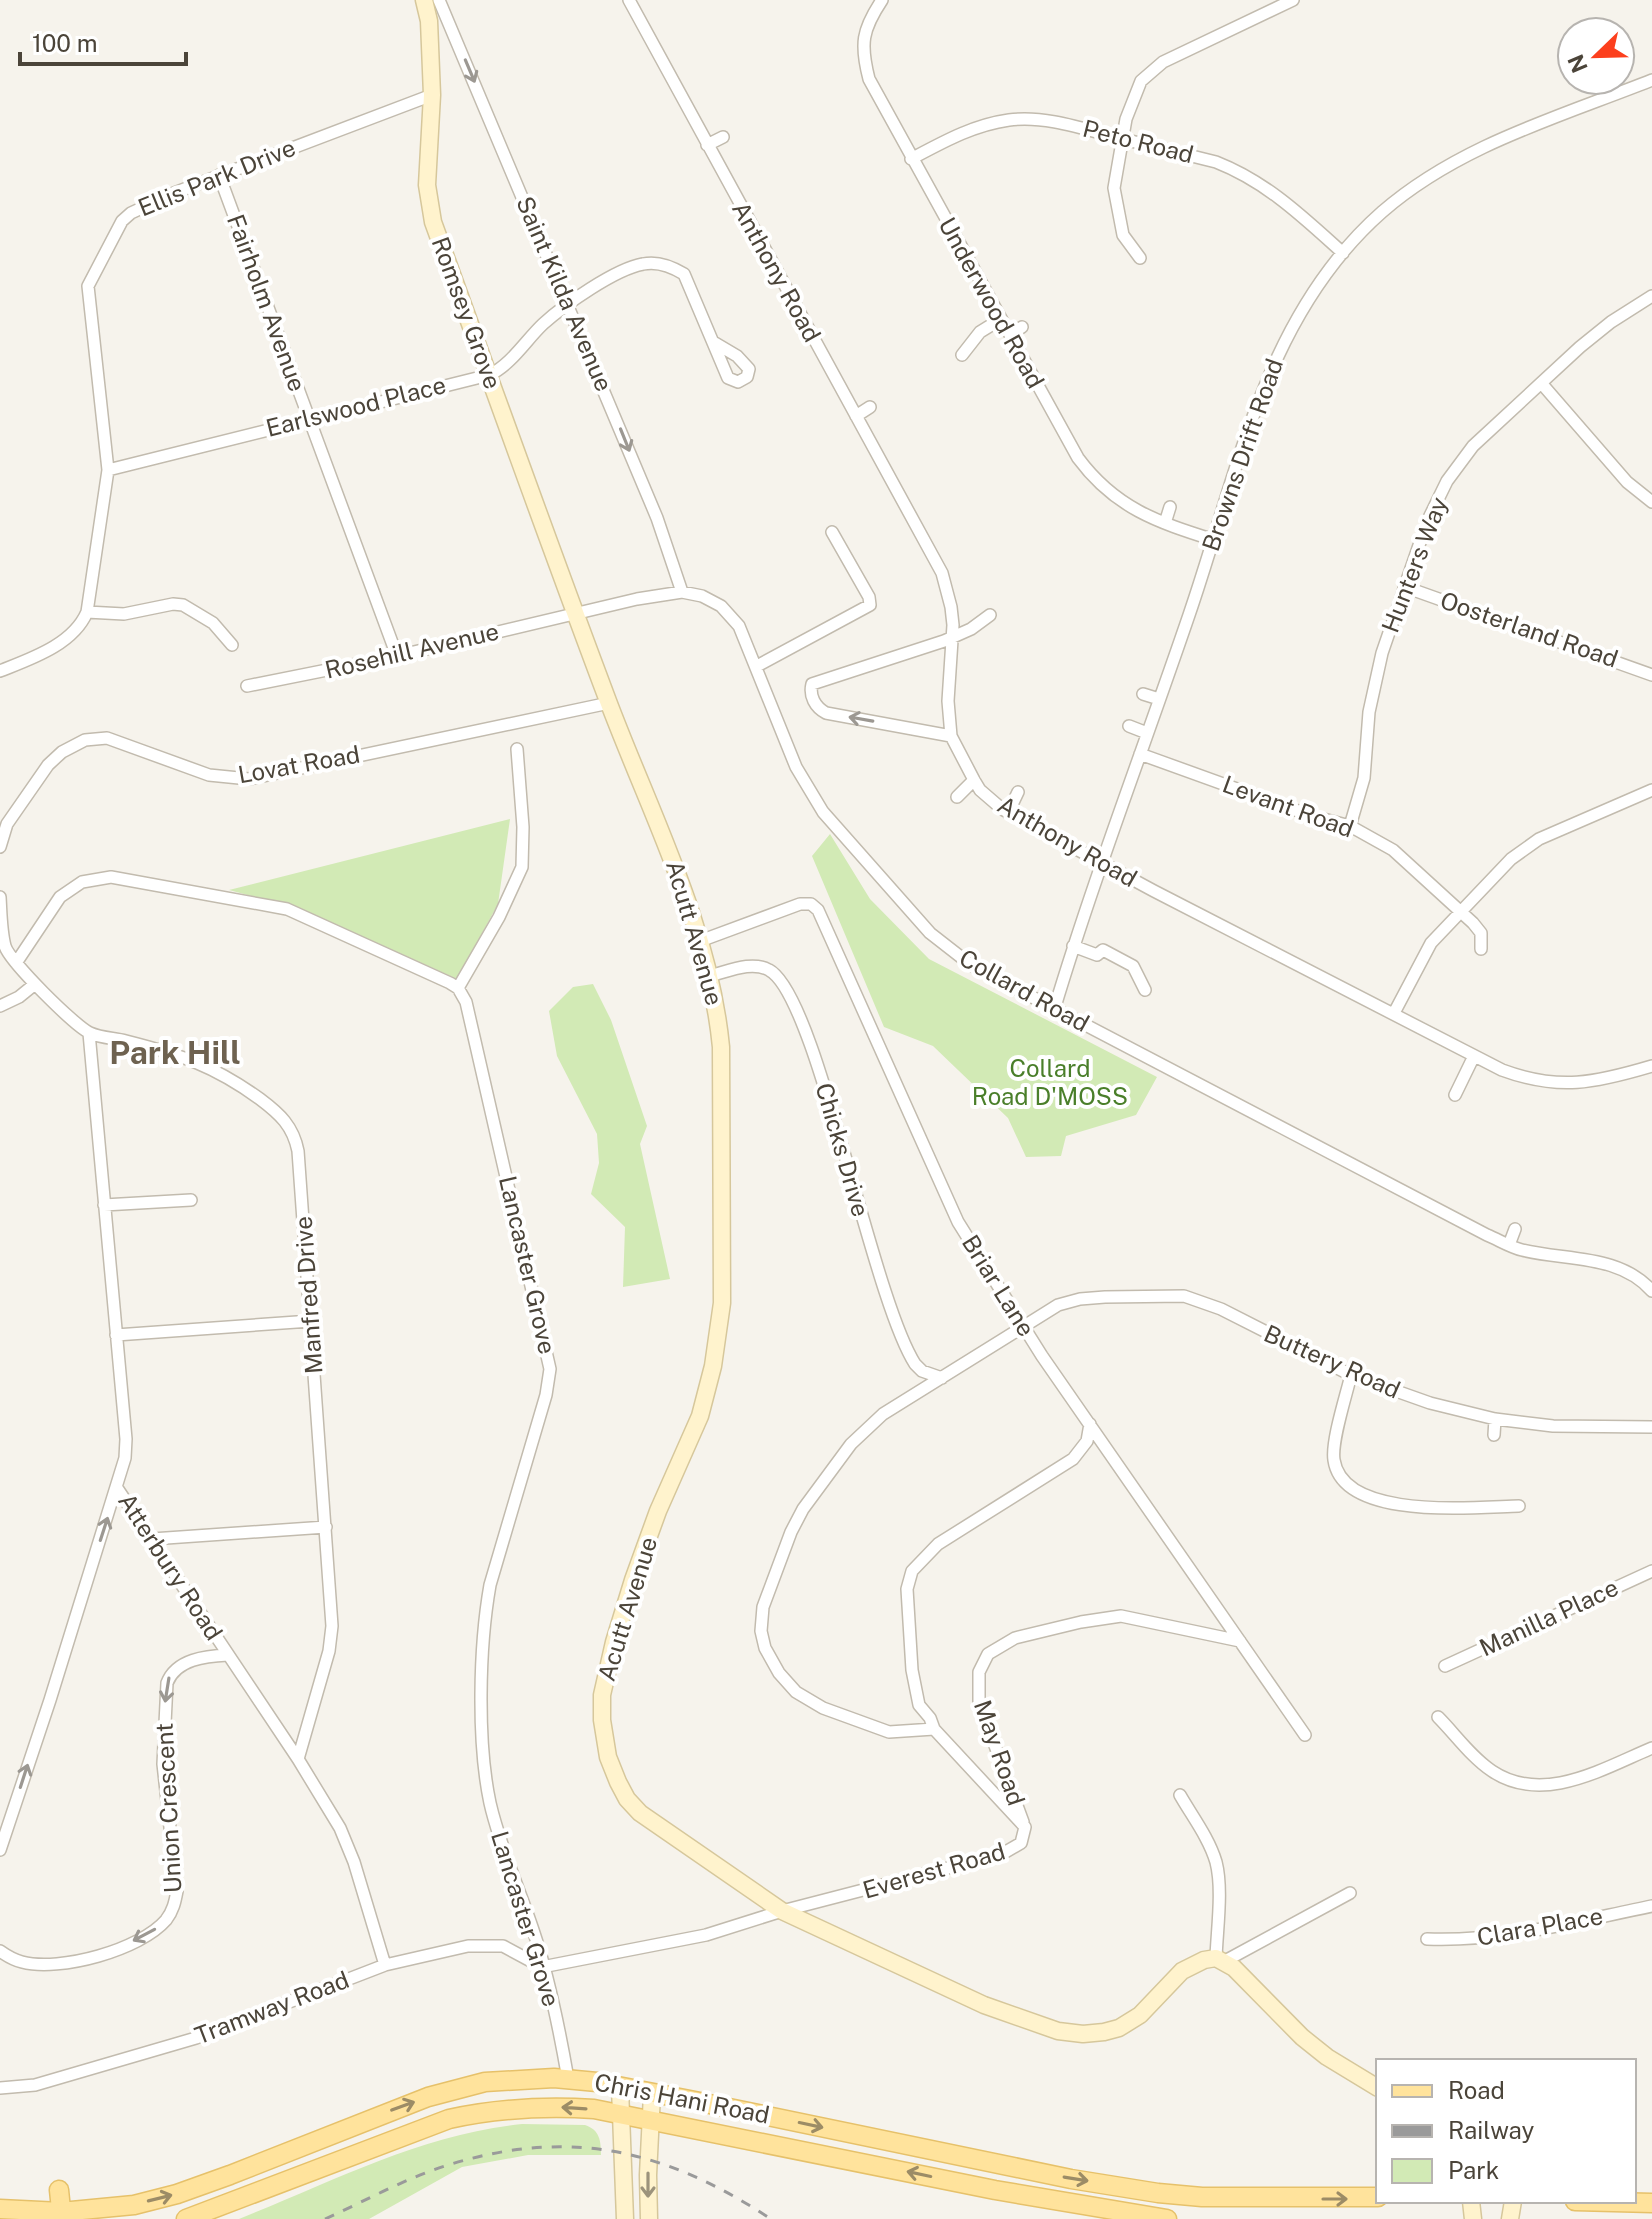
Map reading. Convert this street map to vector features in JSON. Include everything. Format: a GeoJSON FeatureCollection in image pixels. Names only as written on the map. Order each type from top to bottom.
{"type":"FeatureCollection","features":[{"type":"Feature","properties":{"kind":"main road","name":"Chris Hani Road"},"geometry":{"type":"LineString","coordinates":[[0,2209],[62,2216],[134,2205],[177,2194],[386,2112],[459,2088],[485,2082],[568,2079],[710,2104],[1071,2179],[1158,2193],[1217,2197],[1376,2197]]}},
{"type":"Feature","properties":{"kind":"main road","name":"Chris Hani Road"},"geometry":{"type":"LineString","coordinates":[[186,2219],[416,2130],[481,2112],[551,2106],[594,2109],[995,2190],[1167,2219]]}},
{"type":"Feature","properties":{"kind":"main road"},"geometry":{"type":"LineString","coordinates":[[293,2179],[307,2157],[305,2146]]}},
{"type":"Feature","properties":{"kind":"main road"},"geometry":{"type":"LineString","coordinates":[[59,2190],[62,2216]]}},
{"type":"Feature","properties":{"kind":"street","name":"Romsey Grove"},"geometry":{"type":"LineString","coordinates":[[424,0],[432,95],[427,185],[433,222],[577,613]]}},
{"type":"Feature","properties":{"kind":"street","name":"Saint Kilda Avenue"},"geometry":{"type":"LineString","coordinates":[[439,0],[657,518],[682,592]]}},
{"type":"Feature","properties":{"kind":"street","name":"Anthony Road"},"geometry":{"type":"LineString","coordinates":[[629,0],[942,573],[951,607],[953,637],[948,701],[951,736],[980,790],[1008,813],[1102,863],[1474,1056],[1522,1077],[1568,1084],[1604,1080],[1652,1066]]}},
{"type":"Feature","properties":{"kind":"street","name":"Underwood Road"},"geometry":{"type":"LineString","coordinates":[[882,0],[865,30],[864,58],[869,79],[1078,458],[1092,476],[1126,505],[1214,540]]}},
{"type":"Feature","properties":{"kind":"street"},"geometry":{"type":"LineString","coordinates":[[1140,258],[1123,235],[1116,199],[1117,165],[1133,98],[1148,72],[1188,49],[1293,0]]}},
{"type":"Feature","properties":{"kind":"street"},"geometry":{"type":"LineString","coordinates":[[430,44],[458,43]]}},
{"type":"Feature","properties":{"kind":"street","name":"Browns Drift Road"},"geometry":{"type":"LineString","coordinates":[[1054,1010],[1259,400],[1276,355],[1299,311],[1343,253],[1380,214],[1441,170],[1498,140],[1652,80]]}},
{"type":"Feature","properties":{"kind":"street","name":"Ellis Park Drive"},"geometry":{"type":"LineString","coordinates":[[87,612],[108,470],[88,286],[115,233],[131,213],[219,175],[432,95]]}},
{"type":"Feature","properties":{"kind":"street","name":"Peto Road"},"geometry":{"type":"LineString","coordinates":[[911,159],[960,133],[1013,119],[1065,124],[1238,170],[1287,203],[1343,253]]}},
{"type":"Feature","properties":{"kind":"street"},"geometry":{"type":"LineString","coordinates":[[707,145],[723,137]]}},
{"type":"Feature","properties":{"kind":"street","name":"Fairholm Avenue"},"geometry":{"type":"LineString","coordinates":[[219,175],[397,656]]}},
{"type":"Feature","properties":{"kind":"street","name":"Earlswood Place"},"geometry":{"type":"LineString","coordinates":[[108,470],[489,375],[568,302],[643,263],[667,266],[684,274],[715,343]]}},
{"type":"Feature","properties":{"kind":"street","name":"Hunters Way"},"geometry":{"type":"LineString","coordinates":[[1350,826],[1364,778],[1372,697],[1382,653],[1427,522],[1459,463],[1481,438],[1611,322],[1652,296]]}},
{"type":"Feature","properties":{"kind":"street"},"geometry":{"type":"LineString","coordinates":[[962,355],[980,332],[1001,319]]}},
{"type":"Feature","properties":{"kind":"street"},"geometry":{"type":"LineString","coordinates":[[1010,335],[1022,327]]}},
{"type":"Feature","properties":{"kind":"street"},"geometry":{"type":"LineString","coordinates":[[1542,384],[1627,482],[1652,502]]}},
{"type":"Feature","properties":{"kind":"street"},"geometry":{"type":"LineString","coordinates":[[856,416],[870,407]]}},
{"type":"Feature","properties":{"kind":"street"},"geometry":{"type":"LineString","coordinates":[[1165,523],[1170,507]]}},
{"type":"Feature","properties":{"kind":"street"},"geometry":{"type":"LineString","coordinates":[[757,666],[870,605],[869,597],[832,532]]}},
{"type":"Feature","properties":{"kind":"street","name":"Oosterland Road"},"geometry":{"type":"LineString","coordinates":[[1405,587],[1652,675]]}},
{"type":"Feature","properties":{"kind":"street","name":"Collard Road"},"geometry":{"type":"LineString","coordinates":[[577,613],[682,592],[712,601],[730,614],[739,626],[757,666],[806,787],[844,837],[930,933],[971,965],[1509,1245],[1613,1265],[1629,1271],[1652,1291]]}},
{"type":"Feature","properties":{"kind":"street"},"geometry":{"type":"LineString","coordinates":[[0,671],[55,645],[79,625],[87,612],[124,614],[173,604],[183,605],[213,623],[232,645]]}},
{"type":"Feature","properties":{"kind":"street","name":"Rosehill Avenue"},"geometry":{"type":"LineString","coordinates":[[247,686],[397,656],[577,613]]}},
{"type":"Feature","properties":{"kind":"street","name":"Acutt Avenue"},"geometry":{"type":"LineString","coordinates":[[577,613],[609,703],[665,838],[700,941],[717,1005],[721,1047],[722,1303],[713,1366],[700,1416],[658,1511],[625,1605],[602,1695],[602,1720],[608,1757],[618,1782],[640,1813],[782,1911],[984,2005],[1058,2031],[1083,2034],[1104,2032],[1130,2023],[1182,1971],[1204,1960],[1221,1959]]}},
{"type":"Feature","properties":{"kind":"street"},"geometry":{"type":"LineString","coordinates":[[951,736],[826,713],[817,707],[811,688],[816,682],[953,637],[990,615]]}},
{"type":"Feature","properties":{"kind":"street"},"geometry":{"type":"LineString","coordinates":[[1143,694],[1159,699]]}},
{"type":"Feature","properties":{"kind":"street","name":"Lovat Road"},"geometry":{"type":"LineString","coordinates":[[0,847],[7,824],[48,765],[62,752],[85,740],[107,738],[209,775],[249,779],[609,703]]}},
{"type":"Feature","properties":{"kind":"street"},"geometry":{"type":"LineString","coordinates":[[1129,726],[1147,733]]}},
{"type":"Feature","properties":{"kind":"street"},"geometry":{"type":"LineString","coordinates":[[0,897],[5,946],[16,963],[60,897],[82,882],[111,877],[304,914],[458,988],[499,917],[522,867],[523,827],[517,749]]}},
{"type":"Feature","properties":{"kind":"street","name":"Levant Road"},"geometry":{"type":"LineString","coordinates":[[1140,754],[1312,816],[1350,826],[1393,850],[1481,933],[1481,949]]}},
{"type":"Feature","properties":{"kind":"street"},"geometry":{"type":"LineString","coordinates":[[957,797],[974,780]]}},
{"type":"Feature","properties":{"kind":"street"},"geometry":{"type":"LineString","coordinates":[[1394,1013],[1431,943],[1511,859],[1527,847],[1652,790]]}},
{"type":"Feature","properties":{"kind":"street"},"geometry":{"type":"LineString","coordinates":[[1008,813],[1018,792]]}},
{"type":"Feature","properties":{"kind":"street","name":"Briar Lane"},"geometry":{"type":"LineString","coordinates":[[700,941],[800,904],[811,904],[818,910],[950,1208],[1023,1326],[1305,1735]]}},
{"type":"Feature","properties":{"kind":"street"},"geometry":{"type":"LineString","coordinates":[[1073,946],[1097,955],[1103,950],[1133,966],[1145,990]]}},
{"type":"Feature","properties":{"kind":"street","name":"Manfred Drive"},"geometry":{"type":"LineString","coordinates":[[16,963],[89,1033],[206,1064],[250,1092],[289,1124],[298,1151],[326,1527],[331,1642],[298,1759]]}},
{"type":"Feature","properties":{"kind":"street","name":"Chicks Drive"},"geometry":{"type":"LineString","coordinates":[[709,976],[758,966],[773,973],[784,985],[811,1047],[886,1298],[915,1364],[922,1371],[942,1378]]}},
{"type":"Feature","properties":{"kind":"street"},"geometry":{"type":"LineString","coordinates":[[0,1006],[19,997],[35,984]]}},
{"type":"Feature","properties":{"kind":"street","name":"Lancaster Grove"},"geometry":{"type":"LineString","coordinates":[[458,988],[466,1002],[486,1080],[550,1369],[542,1409],[490,1585],[483,1633],[484,1755],[489,1800],[534,1933],[568,2079]]}},
{"type":"Feature","properties":{"kind":"street","name":"Atterbury Road"},"geometry":{"type":"LineString","coordinates":[[89,1033],[126,1447],[117,1488],[298,1759],[348,1846],[385,1965]]}},
{"type":"Feature","properties":{"kind":"street"},"geometry":{"type":"LineString","coordinates":[[1455,1095],[1474,1056]]}},
{"type":"Feature","properties":{"kind":"street"},"geometry":{"type":"LineString","coordinates":[[104,1205],[191,1200]]}},
{"type":"Feature","properties":{"kind":"street"},"geometry":{"type":"LineString","coordinates":[[1509,1245],[1515,1229]]}},
{"type":"Feature","properties":{"kind":"street","name":"Buttery Road"},"geometry":{"type":"LineString","coordinates":[[934,1729],[889,1732],[852,1721],[808,1699],[788,1685],[771,1660],[760,1619],[791,1532],[830,1469],[851,1444],[883,1414],[1058,1305],[1080,1299],[1184,1296],[1221,1309],[1351,1375],[1430,1403],[1495,1419],[1553,1426],[1652,1427]]}},
{"type":"Feature","properties":{"kind":"street"},"geometry":{"type":"LineString","coordinates":[[116,1335],[311,1321]]}},
{"type":"Feature","properties":{"kind":"street"},"geometry":{"type":"LineString","coordinates":[[1351,1375],[1334,1452],[1336,1467],[1346,1484],[1359,1492],[1414,1507],[1519,1506]]}},
{"type":"Feature","properties":{"kind":"street"},"geometry":{"type":"LineString","coordinates":[[1494,1435],[1495,1419]]}},
{"type":"Feature","properties":{"kind":"street","name":"Everest Road"},"geometry":{"type":"LineString","coordinates":[[542,1967],[706,1935],[782,1911],[1002,1854],[1021,1843],[1025,1827],[934,1729],[930,1718],[919,1705],[912,1670],[907,1589],[912,1571],[938,1544],[1068,1463],[1087,1441],[1090,1424]]}},
{"type":"Feature","properties":{"kind":"street"},"geometry":{"type":"LineString","coordinates":[[0,1850],[117,1488]]}},
{"type":"Feature","properties":{"kind":"street"},"geometry":{"type":"LineString","coordinates":[[152,1539],[326,1527]]}},
{"type":"Feature","properties":{"kind":"street","name":"Manilla Place"},"geometry":{"type":"LineString","coordinates":[[1445,1666],[1652,1571]]}},
{"type":"Feature","properties":{"kind":"street","name":"May Road"},"geometry":{"type":"LineString","coordinates":[[1025,1827],[979,1702],[977,1681],[988,1654],[1015,1638],[1121,1616],[1240,1641]]}},
{"type":"Feature","properties":{"kind":"street","name":"Union Crescent"},"geometry":{"type":"LineString","coordinates":[[0,1951],[23,1962],[76,1961],[130,1943],[165,1921],[175,1903],[177,1891],[163,1764],[167,1683],[173,1672],[185,1664],[211,1656],[228,1655]]}},
{"type":"Feature","properties":{"kind":"street"},"geometry":{"type":"LineString","coordinates":[[1438,1717],[1492,1771],[1525,1784],[1561,1784],[1652,1748]]}},
{"type":"Feature","properties":{"kind":"street"},"geometry":{"type":"LineString","coordinates":[[1180,1795],[1216,1862],[1221,1959],[1302,2037],[1327,2057],[1376,2087]]}},
{"type":"Feature","properties":{"kind":"street"},"geometry":{"type":"LineString","coordinates":[[1221,1959],[1350,1893]]}},
{"type":"Feature","properties":{"kind":"street","name":"Clara Place"},"geometry":{"type":"LineString","coordinates":[[1427,1939],[1467,1940],[1509,1934],[1652,1906]]}},
{"type":"Feature","properties":{"kind":"street","name":"Tramway Road"},"geometry":{"type":"LineString","coordinates":[[0,2088],[35,2085],[196,2038],[385,1965],[485,1944],[503,1946],[542,1967]]}},
{"type":"Feature","properties":{"kind":"street"},"geometry":{"type":"LineString","coordinates":[[620,2088],[625,2219]]}},
{"type":"Feature","properties":{"kind":"street"},"geometry":{"type":"LineString","coordinates":[[649,2219],[652,2094]]}},
{"type":"Feature","properties":{"kind":"green space"},"geometry":{"type":"Polygon","coordinates":[[[510,819],[498,904],[457,979],[301,909],[229,890],[510,819]]]}},
{"type":"Feature","properties":{"kind":"green space","name":"Collard Road D'MOSS"},"geometry":{"type":"Polygon","coordinates":[[[830,834],[870,899],[929,959],[1157,1077],[1136,1115],[1066,1136],[1061,1156],[1026,1157],[1008,1118],[933,1046],[884,1027],[812,856],[830,834]]]}},
{"type":"Feature","properties":{"kind":"green space"},"geometry":{"type":"Polygon","coordinates":[[[593,984],[611,1020],[647,1126],[640,1144],[670,1279],[623,1287],[625,1227],[591,1194],[599,1163],[597,1134],[557,1056],[549,1011],[573,987],[593,984]]]}},
{"type":"Feature","properties":{"kind":"green space"},"geometry":{"type":"Polygon","coordinates":[[[522,2124],[585,2125],[599,2137],[601,2155],[528,2155],[462,2167],[369,2219],[239,2219],[413,2149],[485,2129],[522,2124]]]}},
{"type":"Feature","properties":{"kind":"railway"},"geometry":{"type":"LineString","coordinates":[[325,2219],[401,2183],[448,2165],[493,2154],[536,2148],[577,2147],[616,2152],[694,2176],[771,2219]]}},
{"type":"Feature","properties":{"kind":"district","name":"Park Hill"},"geometry":{"type":"Point","coordinates":[175,1053]}}]}
